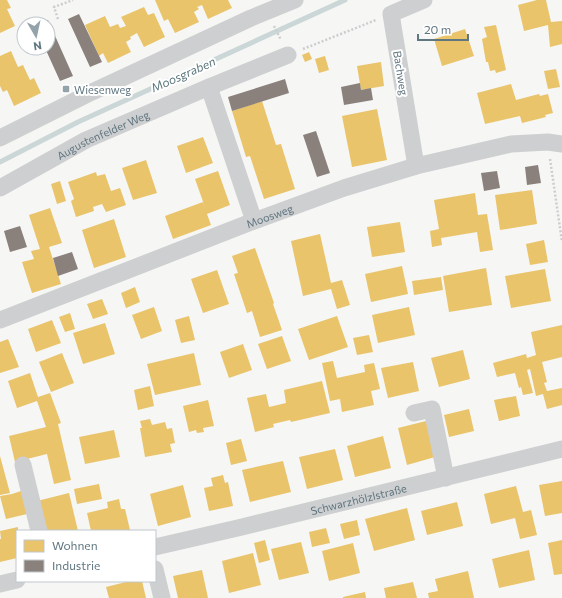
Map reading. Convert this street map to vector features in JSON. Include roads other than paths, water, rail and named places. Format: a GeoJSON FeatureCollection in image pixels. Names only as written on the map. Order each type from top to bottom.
{"type":"FeatureCollection","features":[{"type":"Feature","properties":{"kind":"street"},"geometry":{"type":"LineString","coordinates":[[0,138],[92,92],[251,18],[295,0]]}},
{"type":"Feature","properties":{"kind":"street","name":"Bachweg"},"geometry":{"type":"LineString","coordinates":[[416,166],[392,14],[424,0]]}},
{"type":"Feature","properties":{"kind":"street","name":"Augustenfelder Weg"},"geometry":{"type":"LineString","coordinates":[[0,188],[86,140],[288,55]]}},
{"type":"Feature","properties":{"kind":"street"},"geometry":{"type":"LineString","coordinates":[[209,87],[254,221]]}},
{"type":"Feature","properties":{"kind":"street","name":"Moosweg"},"geometry":{"type":"LineString","coordinates":[[0,320],[254,221],[344,188],[416,166],[511,144],[555,143]]}},
{"type":"Feature","properties":{"kind":"street"},"geometry":{"type":"LineString","coordinates":[[414,413],[432,409],[446,478]]}},
{"type":"Feature","properties":{"kind":"street","name":"Schwarzhölzlstraße"},"geometry":{"type":"LineString","coordinates":[[156,547],[256,524],[562,449]]}},
{"type":"Feature","properties":{"kind":"street"},"geometry":{"type":"LineString","coordinates":[[23,465],[39,530]]}},
{"type":"Feature","properties":{"kind":"street"},"geometry":{"type":"LineString","coordinates":[[156,573],[162,598]]}},
{"type":"Feature","properties":{"kind":"street"},"geometry":{"type":"LineString","coordinates":[[0,584],[16,580]]}},
{"type":"Feature","properties":{"kind":"waterway","name":"Moosgraben"},"geometry":{"type":"LineString","coordinates":[[0,162],[78,122],[345,0]]}},
{"type":"Feature","properties":{"kind":"place","name":"Wiesenweg"},"geometry":{"type":"Point","coordinates":[66,89]}}]}
